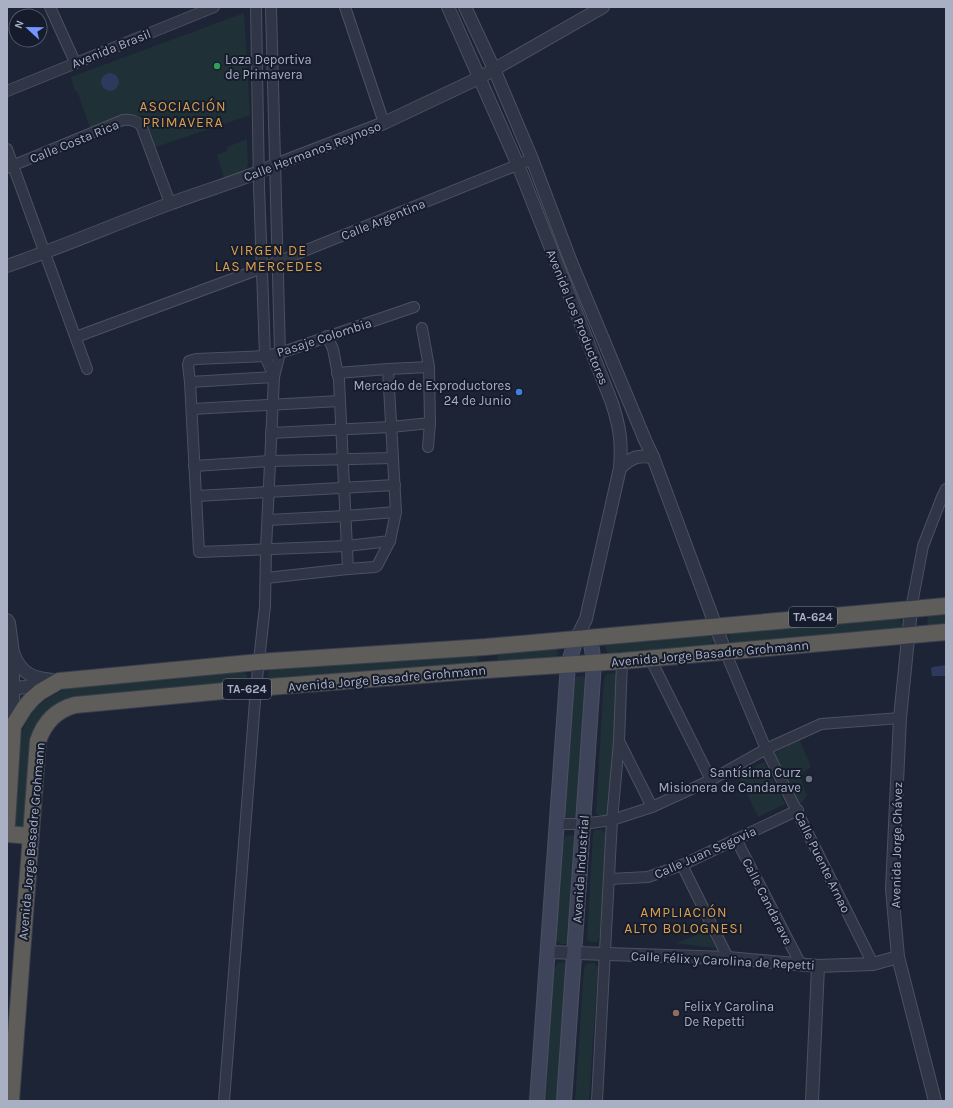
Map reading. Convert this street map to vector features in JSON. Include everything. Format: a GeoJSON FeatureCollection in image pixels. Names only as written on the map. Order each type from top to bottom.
{"type":"FeatureCollection","features":[{"type":"Feature","properties":{"kind":"highway","name":"Avenida Jorge Basadre Grohmann"},"geometry":{"type":"LineString","coordinates":[[7,824],[13,726],[32,699],[59,681],[258,662],[485,647],[946,606]]}},
{"type":"Feature","properties":{"kind":"highway","name":"Avenida Jorge Basadre Grohmann"},"geometry":{"type":"LineString","coordinates":[[11,1101],[38,741],[45,725],[58,712],[75,705],[256,688],[622,661],[908,634],[946,632]]}},
{"type":"Feature","properties":{"kind":"highway"},"geometry":{"type":"LineString","coordinates":[[485,647],[486,670]]}},
{"type":"Feature","properties":{"kind":"highway"},"geometry":{"type":"LineString","coordinates":[[7,834],[31,836]]}},
{"type":"Feature","properties":{"kind":"main road","name":"Avenida Industrial"},"geometry":{"type":"LineString","coordinates":[[564,1101],[594,663],[583,638]]}},
{"type":"Feature","properties":{"kind":"main road","name":"Avenida Industrial"},"geometry":{"type":"LineString","coordinates":[[537,1101],[568,665],[583,638]]}},
{"type":"Feature","properties":{"kind":"street"},"geometry":{"type":"LineString","coordinates":[[50,7],[75,62]]}},
{"type":"Feature","properties":{"kind":"street","name":"Avenida Brasil"},"geometry":{"type":"LineString","coordinates":[[7,91],[75,62],[214,7]]}},
{"type":"Feature","properties":{"kind":"street"},"geometry":{"type":"LineString","coordinates":[[256,7],[259,172],[265,356],[274,377]]}},
{"type":"Feature","properties":{"kind":"street"},"geometry":{"type":"LineString","coordinates":[[224,1101],[258,662],[265,606],[266,549],[274,377],[280,353],[271,7]]}},
{"type":"Feature","properties":{"kind":"street"},"geometry":{"type":"LineString","coordinates":[[345,7],[384,123]]}},
{"type":"Feature","properties":{"kind":"street","name":"Avenida Los Productores"},"geometry":{"type":"LineString","coordinates":[[448,7],[518,165],[612,403],[618,423],[622,446],[620,468],[583,638]]}},
{"type":"Feature","properties":{"kind":"street","name":"Avenida Los Productores"},"geometry":{"type":"LineString","coordinates":[[465,7],[494,69],[532,159],[571,262],[653,457],[725,651]]}},
{"type":"Feature","properties":{"kind":"street","name":"Calle Hermanos Reynoso"},"geometry":{"type":"LineString","coordinates":[[7,266],[45,253],[170,203],[259,172],[384,123],[479,78],[603,7]]}},
{"type":"Feature","properties":{"kind":"street","name":"Calle Costa Rica"},"geometry":{"type":"LineString","coordinates":[[10,167],[124,120],[135,121],[141,125],[170,203]]}},
{"type":"Feature","properties":{"kind":"street"},"geometry":{"type":"LineString","coordinates":[[7,150],[10,167],[45,253],[87,369]]}},
{"type":"Feature","properties":{"kind":"street","name":"Calle Argentina"},"geometry":{"type":"LineString","coordinates":[[76,337],[262,268],[532,159]]}},
{"type":"Feature","properties":{"kind":"street","name":"Pasaje Colombia"},"geometry":{"type":"LineString","coordinates":[[190,382],[188,365],[189,361],[193,359],[265,356],[280,353],[414,306]]}},
{"type":"Feature","properties":{"kind":"street"},"geometry":{"type":"LineString","coordinates":[[422,328],[429,367],[430,423],[428,447]]}},
{"type":"Feature","properties":{"kind":"street"},"geometry":{"type":"LineString","coordinates":[[327,336],[333,348],[340,401],[348,569]]}},
{"type":"Feature","properties":{"kind":"street"},"geometry":{"type":"LineString","coordinates":[[337,373],[429,367]]}},
{"type":"Feature","properties":{"kind":"street"},"geometry":{"type":"LineString","coordinates":[[266,578],[377,566],[390,541],[396,512],[388,369]]}},
{"type":"Feature","properties":{"kind":"street"},"geometry":{"type":"LineString","coordinates":[[274,377],[190,382],[199,552],[347,546],[390,541]]}},
{"type":"Feature","properties":{"kind":"street"},"geometry":{"type":"LineString","coordinates":[[192,409],[340,401]]}},
{"type":"Feature","properties":{"kind":"street"},"geometry":{"type":"LineString","coordinates":[[271,433],[391,427],[430,423]]}},
{"type":"Feature","properties":{"kind":"street"},"geometry":{"type":"LineString","coordinates":[[620,468],[630,460],[641,456],[653,457]]}},
{"type":"Feature","properties":{"kind":"street"},"geometry":{"type":"LineString","coordinates":[[194,466],[270,461],[393,458]]}},
{"type":"Feature","properties":{"kind":"street"},"geometry":{"type":"LineString","coordinates":[[196,496],[395,485]]}},
{"type":"Feature","properties":{"kind":"street"},"geometry":{"type":"LineString","coordinates":[[912,609],[923,546],[946,489]]}},
{"type":"Feature","properties":{"kind":"street"},"geometry":{"type":"LineString","coordinates":[[268,520],[396,512]]}},
{"type":"Feature","properties":{"kind":"street","name":"Avenida Jorge Chávez"},"geometry":{"type":"LineString","coordinates":[[912,609],[908,634],[900,718],[892,889],[898,957],[935,1101]]}},
{"type":"Feature","properties":{"kind":"street"},"geometry":{"type":"LineString","coordinates":[[7,620],[9,623],[13,653],[10,689],[13,726]]}},
{"type":"Feature","properties":{"kind":"street","name":"Calle Puente Arnao"},"geometry":{"type":"LineString","coordinates":[[725,651],[766,749],[798,810],[873,964]]}},
{"type":"Feature","properties":{"kind":"street"},"geometry":{"type":"LineString","coordinates":[[13,653],[19,665],[28,674],[36,678],[59,681]]}},
{"type":"Feature","properties":{"kind":"street"},"geometry":{"type":"LineString","coordinates":[[650,658],[711,780]]}},
{"type":"Feature","properties":{"kind":"street"},"geometry":{"type":"LineString","coordinates":[[597,1101],[612,820],[619,742],[622,661]]}},
{"type":"Feature","properties":{"kind":"street"},"geometry":{"type":"LineString","coordinates":[[10,689],[59,681]]}},
{"type":"Feature","properties":{"kind":"street"},"geometry":{"type":"LineString","coordinates":[[7,709],[13,726]]}},
{"type":"Feature","properties":{"kind":"street"},"geometry":{"type":"LineString","coordinates":[[556,824],[582,824],[612,820],[652,807],[711,780],[766,749],[821,724],[900,718]]}},
{"type":"Feature","properties":{"kind":"street"},"geometry":{"type":"LineString","coordinates":[[619,742],[652,807]]}},
{"type":"Feature","properties":{"kind":"street","name":"Calle Juan Segovia"},"geometry":{"type":"LineString","coordinates":[[610,879],[648,877],[682,865],[798,810]]}},
{"type":"Feature","properties":{"kind":"street","name":"Calle Candarave"},"geometry":{"type":"LineString","coordinates":[[736,839],[800,963]]}},
{"type":"Feature","properties":{"kind":"street"},"geometry":{"type":"LineString","coordinates":[[682,865],[728,958]]}},
{"type":"Feature","properties":{"kind":"street","name":"Calle Félix y Carolina de Repetti"},"geometry":{"type":"LineString","coordinates":[[548,952],[728,958],[800,963],[818,966],[873,964],[898,957]]}},
{"type":"Feature","properties":{"kind":"street"},"geometry":{"type":"LineString","coordinates":[[812,1101],[818,966]]}},
{"type":"Feature","properties":{"kind":"shaded area"},"geometry":{"type":"Polygon","coordinates":[[[244,13],[250,115],[153,148],[142,115],[92,133],[71,77],[244,13]]]}},
{"type":"Feature","properties":{"kind":"shaded area"},"geometry":{"type":"Polygon","coordinates":[[[247,139],[248,164],[246,171],[224,178],[217,155],[227,151],[227,147],[247,139]]]}},
{"type":"Feature","properties":{"kind":"shaded area"},"geometry":{"type":"Polygon","coordinates":[[[946,615],[946,627],[928,626],[927,620],[929,616],[946,615]]]}},
{"type":"Feature","properties":{"kind":"shaded area"},"geometry":{"type":"Polygon","coordinates":[[[895,618],[899,619],[902,625],[897,630],[735,644],[730,641],[729,636],[732,632],[895,618]]]}},
{"type":"Feature","properties":{"kind":"shaded area"},"geometry":{"type":"Polygon","coordinates":[[[712,635],[714,641],[709,646],[611,654],[607,652],[605,647],[608,642],[712,635]]]}},
{"type":"Feature","properties":{"kind":"shaded area"},"geometry":{"type":"Polygon","coordinates":[[[556,648],[558,654],[553,659],[498,661],[497,656],[500,651],[556,648]]]}},
{"type":"Feature","properties":{"kind":"shaded area"},"geometry":{"type":"Polygon","coordinates":[[[476,654],[478,660],[473,665],[274,681],[269,679],[268,673],[271,669],[476,654]]]}},
{"type":"Feature","properties":{"kind":"shaded area"},"geometry":{"type":"Polygon","coordinates":[[[242,672],[247,675],[247,681],[245,684],[74,698],[58,703],[43,716],[36,726],[27,826],[19,831],[14,826],[19,748],[21,738],[28,719],[42,703],[50,697],[69,688],[79,686],[242,672]]]}},
{"type":"Feature","properties":{"kind":"shaded area"},"geometry":{"type":"Polygon","coordinates":[[[614,673],[618,678],[609,809],[606,815],[599,815],[596,813],[604,678],[607,674],[614,673]]]}},
{"type":"Feature","properties":{"kind":"shaded area"},"geometry":{"type":"Polygon","coordinates":[[[583,676],[586,680],[577,816],[573,820],[568,819],[563,814],[572,683],[576,677],[583,676]]]}},
{"type":"Feature","properties":{"kind":"shaded area"},"geometry":{"type":"Polygon","coordinates":[[[799,739],[811,767],[803,773],[802,776],[802,783],[807,795],[800,805],[775,753],[799,739]]]}},
{"type":"Feature","properties":{"kind":"shaded area"},"geometry":{"type":"Polygon","coordinates":[[[764,762],[785,804],[758,817],[738,775],[764,762]]]}},
{"type":"Feature","properties":{"kind":"shaded area"},"geometry":{"type":"Polygon","coordinates":[[[595,830],[602,830],[606,834],[600,936],[597,942],[590,942],[587,939],[593,834],[595,830]]]}},
{"type":"Feature","properties":{"kind":"shaded area"},"geometry":{"type":"Polygon","coordinates":[[[573,835],[576,839],[570,940],[566,944],[561,944],[556,939],[562,842],[566,836],[573,835]]]}},
{"type":"Feature","properties":{"kind":"shaded area"},"geometry":{"type":"Polygon","coordinates":[[[708,931],[715,948],[675,943],[708,931]]]}},
{"type":"Feature","properties":{"kind":"shaded area"},"geometry":{"type":"Polygon","coordinates":[[[564,962],[567,969],[558,1101],[544,1101],[554,969],[558,963],[564,962]]]}},
{"type":"Feature","properties":{"kind":"shaded area"},"geometry":{"type":"Polygon","coordinates":[[[594,963],[598,968],[589,1101],[575,1101],[584,968],[587,964],[594,963]]]}},
{"type":"Feature","properties":{"kind":"water"},"geometry":{"type":"Polygon","coordinates":[[[106,73],[114,73],[119,78],[117,89],[114,91],[106,91],[101,86],[101,78],[106,73]]]}},
{"type":"Feature","properties":{"kind":"water"},"geometry":{"type":"Polygon","coordinates":[[[946,665],[946,676],[932,676],[932,667],[946,665]]]}},
{"type":"Feature","properties":{"kind":"place","name":"Loza Deportiva de Primavera"},"geometry":{"type":"Point","coordinates":[217,66]}},
{"type":"Feature","properties":{"kind":"place","name":"Mercado de Exproductores 24 de Junio"},"geometry":{"type":"Point","coordinates":[519,392]}},
{"type":"Feature","properties":{"kind":"place","name":"Santísima Curz Misionera de Candarave"},"geometry":{"type":"Point","coordinates":[809,779]}},
{"type":"Feature","properties":{"kind":"place","name":"Felix Y Carolina De Repetti"},"geometry":{"type":"Point","coordinates":[676,1013]}},
{"type":"Feature","properties":{"kind":"district","name":"ASOCIACIÓN PRIMAVERA"},"geometry":{"type":"Point","coordinates":[183,114]}},
{"type":"Feature","properties":{"kind":"district","name":"VIRGEN DE LAS MERCEDES"},"geometry":{"type":"Point","coordinates":[269,258]}},
{"type":"Feature","properties":{"kind":"district","name":"AMPLIACIÓN ALTO BOLOGNESI"},"geometry":{"type":"Point","coordinates":[684,920]}}]}
